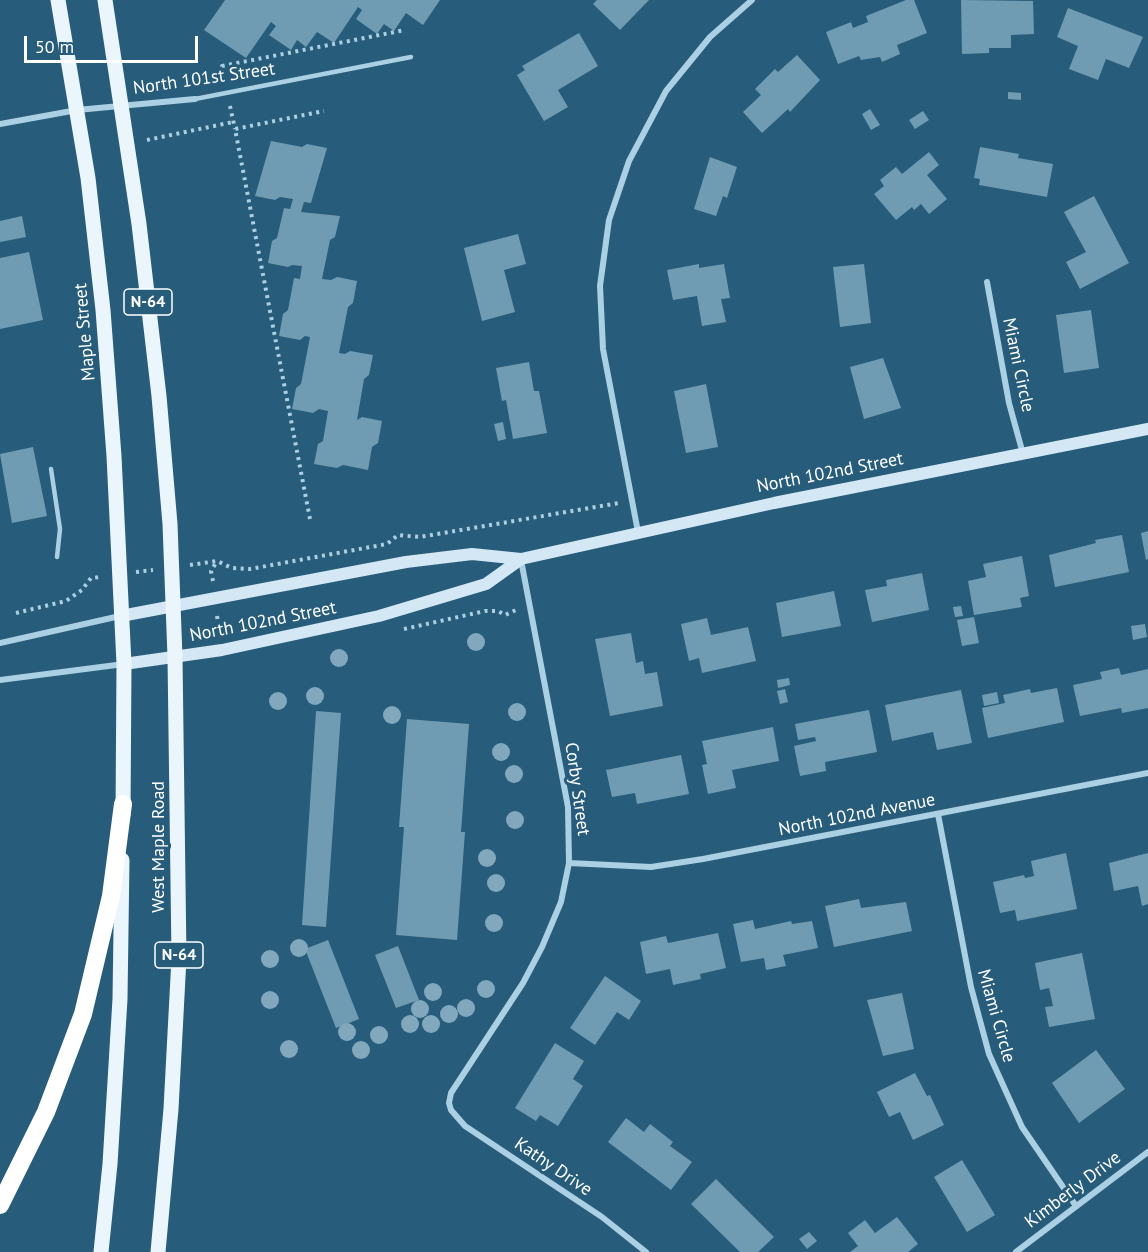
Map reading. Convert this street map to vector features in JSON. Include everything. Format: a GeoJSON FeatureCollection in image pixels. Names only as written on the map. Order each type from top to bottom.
{"type":"FeatureCollection","features":[{"type":"Feature","properties":{"kind":"highway"},"geometry":{"type":"LineString","coordinates":[[0,1205],[46,1112],[83,1014],[108,914],[123,804]]}},
{"type":"Feature","properties":{"kind":"main road","name":"Maple Street"},"geometry":{"type":"LineString","coordinates":[[58,0],[94,219],[114,456],[124,664]]}},
{"type":"Feature","properties":{"kind":"main road","name":"N-64"},"geometry":{"type":"LineString","coordinates":[[105,0],[122,106],[159,396],[168,503],[175,657]]}},
{"type":"Feature","properties":{"kind":"main road","name":"North 102nd Street"},"geometry":{"type":"LineString","coordinates":[[121,616],[443,557],[472,554],[521,559],[638,532],[1148,429]]}},
{"type":"Feature","properties":{"kind":"main road","name":"North 102nd Street"},"geometry":{"type":"LineString","coordinates":[[124,664],[316,631],[400,610],[486,584],[521,559]]}},
{"type":"Feature","properties":{"kind":"main road","name":"West Maple Road"},"geometry":{"type":"LineString","coordinates":[[158,1252],[171,1109],[179,958],[175,657]]}},
{"type":"Feature","properties":{"kind":"main road","name":"West Maple Road"},"geometry":{"type":"LineString","coordinates":[[101,1252],[111,1154],[120,1009],[124,664]]}},
{"type":"Feature","properties":{"kind":"street"},"geometry":{"type":"LineString","coordinates":[[638,532],[608,381],[602,334],[601,273],[609,220],[629,161],[666,91],[710,37],[752,0]]}},
{"type":"Feature","properties":{"kind":"street","name":"North 101st Street"},"geometry":{"type":"LineString","coordinates":[[0,124],[77,110],[195,99]]}},
{"type":"Feature","properties":{"kind":"street","name":"Miami Circle"},"geometry":{"type":"LineString","coordinates":[[987,282],[1009,403],[1023,454]]}},
{"type":"Feature","properties":{"kind":"street","name":"Corby Street"},"geometry":{"type":"LineString","coordinates":[[449,1103],[451,1093],[523,983],[542,947],[561,902],[569,863],[568,807],[521,559]]}},
{"type":"Feature","properties":{"kind":"street","name":"North 102nd Street"},"geometry":{"type":"LineString","coordinates":[[0,643],[121,616]]}},
{"type":"Feature","properties":{"kind":"street","name":"North 102nd Street"},"geometry":{"type":"LineString","coordinates":[[0,680],[124,664]]}},
{"type":"Feature","properties":{"kind":"street","name":"North 102nd Avenue"},"geometry":{"type":"LineString","coordinates":[[569,863],[614,867],[668,865],[1148,773]]}},
{"type":"Feature","properties":{"kind":"street","name":"Miami Circle"},"geometry":{"type":"LineString","coordinates":[[938,814],[971,987],[989,1054],[1022,1127],[1076,1206]]}},
{"type":"Feature","properties":{"kind":"street","name":"Kathy Drive"},"geometry":{"type":"LineString","coordinates":[[449,1103],[451,1110],[465,1126],[602,1217],[646,1252]]}},
{"type":"Feature","properties":{"kind":"street","name":"Kimberly Drive"},"geometry":{"type":"LineString","coordinates":[[1016,1252],[1148,1152]]}},
{"type":"Feature","properties":{"kind":"lane","name":"North 101st Street"},"geometry":{"type":"LineString","coordinates":[[195,99],[411,57]]}},
{"type":"Feature","properties":{"kind":"lane"},"geometry":{"type":"LineString","coordinates":[[51,469],[60,529],[57,557]]}},
{"type":"Feature","properties":{"kind":"path"},"geometry":{"type":"LineString","coordinates":[[310,519],[222,66],[405,30]]}},
{"type":"Feature","properties":{"kind":"path"},"geometry":{"type":"LineString","coordinates":[[234,129],[324,111]]}},
{"type":"Feature","properties":{"kind":"path"},"geometry":{"type":"LineString","coordinates":[[147,140],[233,123]]}},
{"type":"Feature","properties":{"kind":"path"},"geometry":{"type":"LineString","coordinates":[[217,561],[232,568],[250,569],[387,544],[398,535],[420,537],[631,501]]}},
{"type":"Feature","properties":{"kind":"path"},"geometry":{"type":"LineString","coordinates":[[16,613],[66,601],[82,590],[91,578]]}},
{"type":"Feature","properties":{"kind":"building"},"geometry":{"type":"Polygon","coordinates":[[[225,0],[440,0],[423,25],[406,13],[394,31],[384,24],[377,34],[356,19],[362,10],[358,7],[334,43],[317,32],[306,47],[297,40],[291,50],[269,35],[276,26],[271,22],[246,58],[204,30],[225,0]]]}},
{"type":"Feature","properties":{"kind":"building"},"geometry":{"type":"Polygon","coordinates":[[[597,0],[649,0],[620,30],[593,4],[597,0]]]}},
{"type":"Feature","properties":{"kind":"building"},"geometry":{"type":"Polygon","coordinates":[[[906,0],[914,0],[927,33],[897,45],[900,54],[882,62],[880,57],[861,60],[859,56],[838,64],[826,32],[851,22],[853,28],[868,22],[866,16],[906,0]]]}},
{"type":"Feature","properties":{"kind":"building"},"geometry":{"type":"Polygon","coordinates":[[[961,0],[1033,1],[1034,34],[1011,35],[1011,48],[989,48],[989,53],[962,54],[961,0]]]}},
{"type":"Feature","properties":{"kind":"building"},"geometry":{"type":"Polygon","coordinates":[[[1068,8],[1143,37],[1129,68],[1106,59],[1098,80],[1069,69],[1078,46],[1057,37],[1068,8]]]}},
{"type":"Feature","properties":{"kind":"building"},"geometry":{"type":"Polygon","coordinates":[[[579,33],[598,66],[558,90],[568,107],[544,121],[517,75],[525,70],[522,66],[579,33]]]}},
{"type":"Feature","properties":{"kind":"building"},"geometry":{"type":"Polygon","coordinates":[[[797,55],[820,80],[790,112],[788,109],[762,133],[743,112],[761,95],[755,89],[775,69],[778,72],[797,55]]]}},
{"type":"Feature","properties":{"kind":"building"},"geometry":{"type":"Polygon","coordinates":[[[1008,92],[1021,93],[1021,100],[1008,99],[1008,92]]]}},
{"type":"Feature","properties":{"kind":"building"},"geometry":{"type":"Polygon","coordinates":[[[870,109],[880,125],[871,130],[862,114],[870,109]]]}},
{"type":"Feature","properties":{"kind":"building"},"geometry":{"type":"Polygon","coordinates":[[[923,111],[929,120],[915,129],[909,120],[923,111]]]}},
{"type":"Feature","properties":{"kind":"building"},"geometry":{"type":"Polygon","coordinates":[[[271,141],[302,147],[307,144],[327,148],[311,203],[304,202],[301,212],[340,216],[335,237],[330,240],[322,279],[331,280],[337,277],[357,281],[353,303],[348,307],[339,353],[345,354],[350,351],[373,355],[369,375],[364,379],[357,420],[362,417],[382,421],[378,443],[372,447],[368,470],[343,465],[337,468],[314,464],[318,444],[323,441],[328,411],[319,409],[313,413],[292,409],[296,388],[301,384],[310,337],[305,336],[300,340],[279,336],[283,314],[288,310],[294,278],[300,279],[302,266],[288,267],[268,263],[272,241],[277,238],[284,208],[290,209],[293,199],[280,197],[275,200],[255,196],[271,141]]]}},
{"type":"Feature","properties":{"kind":"building"},"geometry":{"type":"Polygon","coordinates":[[[980,147],[1019,154],[1018,158],[1053,164],[1047,197],[979,185],[980,179],[974,178],[980,147]]]}},
{"type":"Feature","properties":{"kind":"building"},"geometry":{"type":"Polygon","coordinates":[[[929,152],[939,165],[927,175],[947,199],[929,214],[921,204],[914,210],[912,207],[896,220],[874,194],[884,186],[880,180],[896,167],[902,174],[929,152]]]}},
{"type":"Feature","properties":{"kind":"building"},"geometry":{"type":"Polygon","coordinates":[[[710,157],[737,167],[727,198],[723,196],[716,216],[694,209],[710,157]]]}},
{"type":"Feature","properties":{"kind":"building"},"geometry":{"type":"Polygon","coordinates":[[[1094,196],[1129,263],[1080,289],[1066,262],[1086,252],[1064,212],[1094,196]]]}},
{"type":"Feature","properties":{"kind":"building"},"geometry":{"type":"Polygon","coordinates":[[[22,216],[26,237],[0,242],[0,221],[22,216]]]}},
{"type":"Feature","properties":{"kind":"building"},"geometry":{"type":"Polygon","coordinates":[[[518,234],[526,264],[504,270],[515,312],[482,321],[464,248],[518,234]]]}},
{"type":"Feature","properties":{"kind":"building"},"geometry":{"type":"Polygon","coordinates":[[[29,252],[43,320],[0,329],[0,258],[29,252]]]}},
{"type":"Feature","properties":{"kind":"building"},"geometry":{"type":"Polygon","coordinates":[[[699,264],[699,268],[724,264],[730,298],[721,299],[726,322],[702,326],[697,296],[673,300],[667,270],[699,264]]]}},
{"type":"Feature","properties":{"kind":"building"},"geometry":{"type":"Polygon","coordinates":[[[864,264],[871,323],[840,327],[833,267],[864,264]]]}},
{"type":"Feature","properties":{"kind":"building"},"geometry":{"type":"Polygon","coordinates":[[[1091,310],[1099,368],[1064,373],[1056,315],[1091,310]]]}},
{"type":"Feature","properties":{"kind":"building"},"geometry":{"type":"Polygon","coordinates":[[[883,358],[901,408],[864,419],[850,367],[883,358]]]}},
{"type":"Feature","properties":{"kind":"building"},"geometry":{"type":"Polygon","coordinates":[[[529,362],[534,391],[539,391],[547,433],[513,439],[506,400],[502,401],[496,368],[529,362]]]}},
{"type":"Feature","properties":{"kind":"building"},"geometry":{"type":"Polygon","coordinates":[[[706,384],[718,447],[686,453],[674,391],[706,384]]]}},
{"type":"Feature","properties":{"kind":"building"},"geometry":{"type":"Polygon","coordinates":[[[503,422],[506,439],[498,441],[494,424],[503,422]]]}},
{"type":"Feature","properties":{"kind":"building"},"geometry":{"type":"Polygon","coordinates":[[[33,447],[47,516],[12,523],[0,454],[33,447]]]}},
{"type":"Feature","properties":{"kind":"building"},"geometry":{"type":"Polygon","coordinates":[[[1148,531],[1148,559],[1146,560],[1141,533],[1148,531]]]}},
{"type":"Feature","properties":{"kind":"building"},"geometry":{"type":"Polygon","coordinates":[[[1122,535],[1129,572],[1055,587],[1049,555],[1096,543],[1095,540],[1122,535]]]}},
{"type":"Feature","properties":{"kind":"building"},"geometry":{"type":"Polygon","coordinates":[[[1022,556],[1029,596],[1020,598],[1022,607],[974,615],[968,581],[986,577],[983,564],[1022,556]]]}},
{"type":"Feature","properties":{"kind":"building"},"geometry":{"type":"Polygon","coordinates":[[[922,573],[929,610],[872,622],[865,590],[887,586],[886,580],[922,573]]]}},
{"type":"Feature","properties":{"kind":"building"},"geometry":{"type":"Polygon","coordinates":[[[834,591],[841,626],[782,637],[776,603],[834,591]]]}},
{"type":"Feature","properties":{"kind":"building"},"geometry":{"type":"Polygon","coordinates":[[[961,606],[963,616],[955,617],[953,607],[961,606]]]}},
{"type":"Feature","properties":{"kind":"building"},"geometry":{"type":"Polygon","coordinates":[[[974,617],[979,643],[962,646],[957,620],[974,617]]]}},
{"type":"Feature","properties":{"kind":"building"},"geometry":{"type":"Polygon","coordinates":[[[707,618],[711,635],[748,627],[756,661],[702,673],[699,658],[689,661],[681,624],[707,618]]]}},
{"type":"Feature","properties":{"kind":"building"},"geometry":{"type":"Polygon","coordinates":[[[1145,624],[1147,637],[1133,640],[1131,626],[1145,624]]]}},
{"type":"Feature","properties":{"kind":"building"},"geometry":{"type":"Polygon","coordinates":[[[631,633],[636,663],[643,661],[645,674],[657,672],[663,706],[610,716],[595,639],[631,633]]]}},
{"type":"Feature","properties":{"kind":"building"},"geometry":{"type":"Polygon","coordinates":[[[1119,668],[1121,675],[1148,669],[1148,708],[1122,713],[1121,708],[1080,716],[1073,685],[1102,679],[1100,672],[1119,668]]]}},
{"type":"Feature","properties":{"kind":"building"},"geometry":{"type":"Polygon","coordinates":[[[789,678],[790,685],[778,688],[777,680],[789,678]]]}},
{"type":"Feature","properties":{"kind":"building"},"geometry":{"type":"Polygon","coordinates":[[[1057,688],[1064,722],[988,738],[982,708],[1005,703],[1003,695],[1030,689],[1031,693],[1057,688]]]}},
{"type":"Feature","properties":{"kind":"building"},"geometry":{"type":"Polygon","coordinates":[[[785,689],[788,702],[780,704],[777,691],[785,689]]]}},
{"type":"Feature","properties":{"kind":"building"},"geometry":{"type":"Polygon","coordinates":[[[961,690],[972,743],[937,750],[933,732],[892,741],[885,705],[961,690]]]}},
{"type":"Feature","properties":{"kind":"building"},"geometry":{"type":"Polygon","coordinates":[[[997,692],[999,703],[984,706],[982,695],[997,692]]]}},
{"type":"Feature","properties":{"kind":"building"},"geometry":{"type":"Polygon","coordinates":[[[869,710],[877,752],[825,762],[826,771],[800,776],[794,746],[816,741],[815,737],[798,740],[795,724],[869,710]]]}},
{"type":"Feature","properties":{"kind":"building"},"geometry":{"type":"Polygon","coordinates":[[[316,711],[341,713],[326,927],[302,925],[316,711]]]}},
{"type":"Feature","properties":{"kind":"building"},"geometry":{"type":"Polygon","coordinates":[[[407,719],[469,724],[461,832],[465,832],[457,940],[396,935],[404,827],[399,827],[407,719]]]}},
{"type":"Feature","properties":{"kind":"building"},"geometry":{"type":"Polygon","coordinates":[[[773,727],[779,761],[732,770],[736,788],[708,794],[702,765],[707,764],[702,741],[773,727]]]}},
{"type":"Feature","properties":{"kind":"building"},"geometry":{"type":"Polygon","coordinates":[[[681,755],[689,794],[637,804],[635,793],[612,797],[606,770],[681,755]]]}},
{"type":"Feature","properties":{"kind":"building"},"geometry":{"type":"Polygon","coordinates":[[[1066,853],[1077,909],[1017,921],[1015,910],[1000,913],[993,882],[1024,875],[1025,878],[1034,876],[1031,861],[1066,853]]]}},
{"type":"Feature","properties":{"kind":"building"},"geometry":{"type":"Polygon","coordinates":[[[1148,853],[1148,904],[1142,906],[1138,886],[1114,891],[1109,863],[1148,853]]]}},
{"type":"Feature","properties":{"kind":"building"},"geometry":{"type":"Polygon","coordinates":[[[859,899],[861,908],[906,902],[912,931],[834,947],[825,906],[859,899]]]}},
{"type":"Feature","properties":{"kind":"building"},"geometry":{"type":"Polygon","coordinates":[[[753,920],[755,929],[791,921],[792,924],[812,921],[818,948],[783,955],[786,966],[766,970],[764,958],[741,962],[733,924],[753,920]]]}},
{"type":"Feature","properties":{"kind":"building"},"geometry":{"type":"Polygon","coordinates":[[[718,933],[726,968],[700,974],[701,979],[673,985],[670,969],[646,974],[640,942],[666,936],[668,943],[718,933]]]}},
{"type":"Feature","properties":{"kind":"building"},"geometry":{"type":"Polygon","coordinates":[[[328,940],[359,1019],[336,1028],[305,949],[328,940]]]}},
{"type":"Feature","properties":{"kind":"building"},"geometry":{"type":"Polygon","coordinates":[[[398,946],[419,1000],[396,1008],[375,955],[398,946]]]}},
{"type":"Feature","properties":{"kind":"building"},"geometry":{"type":"Polygon","coordinates":[[[1082,953],[1095,1019],[1049,1027],[1045,1007],[1053,1006],[1049,988],[1040,990],[1035,963],[1082,953]]]}},
{"type":"Feature","properties":{"kind":"building"},"geometry":{"type":"Polygon","coordinates":[[[605,976],[641,1001],[629,1020],[617,1012],[595,1045],[570,1028],[605,976]]]}},
{"type":"Feature","properties":{"kind":"building"},"geometry":{"type":"Polygon","coordinates":[[[902,993],[914,1049],[883,1056],[867,1000],[902,993]]]}},
{"type":"Feature","properties":{"kind":"building"},"geometry":{"type":"Polygon","coordinates":[[[555,1043],[584,1061],[573,1079],[583,1086],[558,1126],[540,1115],[536,1121],[515,1108],[555,1043]]]}},
{"type":"Feature","properties":{"kind":"building"},"geometry":{"type":"Polygon","coordinates":[[[1096,1050],[1125,1089],[1079,1123],[1052,1083],[1096,1050]]]}},
{"type":"Feature","properties":{"kind":"building"},"geometry":{"type":"Polygon","coordinates":[[[915,1073],[927,1096],[930,1095],[944,1125],[913,1140],[900,1112],[889,1117],[877,1092],[915,1073]]]}},
{"type":"Feature","properties":{"kind":"building"},"geometry":{"type":"Polygon","coordinates":[[[626,1118],[644,1132],[650,1124],[673,1142],[670,1146],[692,1162],[671,1190],[608,1142],[626,1118]]]}},
{"type":"Feature","properties":{"kind":"building"},"geometry":{"type":"Polygon","coordinates":[[[962,1160],[995,1215],[967,1232],[934,1177],[962,1160]]]}},
{"type":"Feature","properties":{"kind":"building"},"geometry":{"type":"Polygon","coordinates":[[[716,1179],[774,1237],[758,1252],[740,1252],[691,1204],[716,1179]]]}},
{"type":"Feature","properties":{"kind":"building"},"geometry":{"type":"Polygon","coordinates":[[[897,1217],[918,1244],[908,1252],[850,1252],[858,1246],[848,1233],[865,1220],[875,1233],[897,1217]]]}},
{"type":"Feature","properties":{"kind":"building"},"geometry":{"type":"Polygon","coordinates":[[[809,1232],[817,1241],[807,1249],[799,1239],[809,1232]]]}}]}
